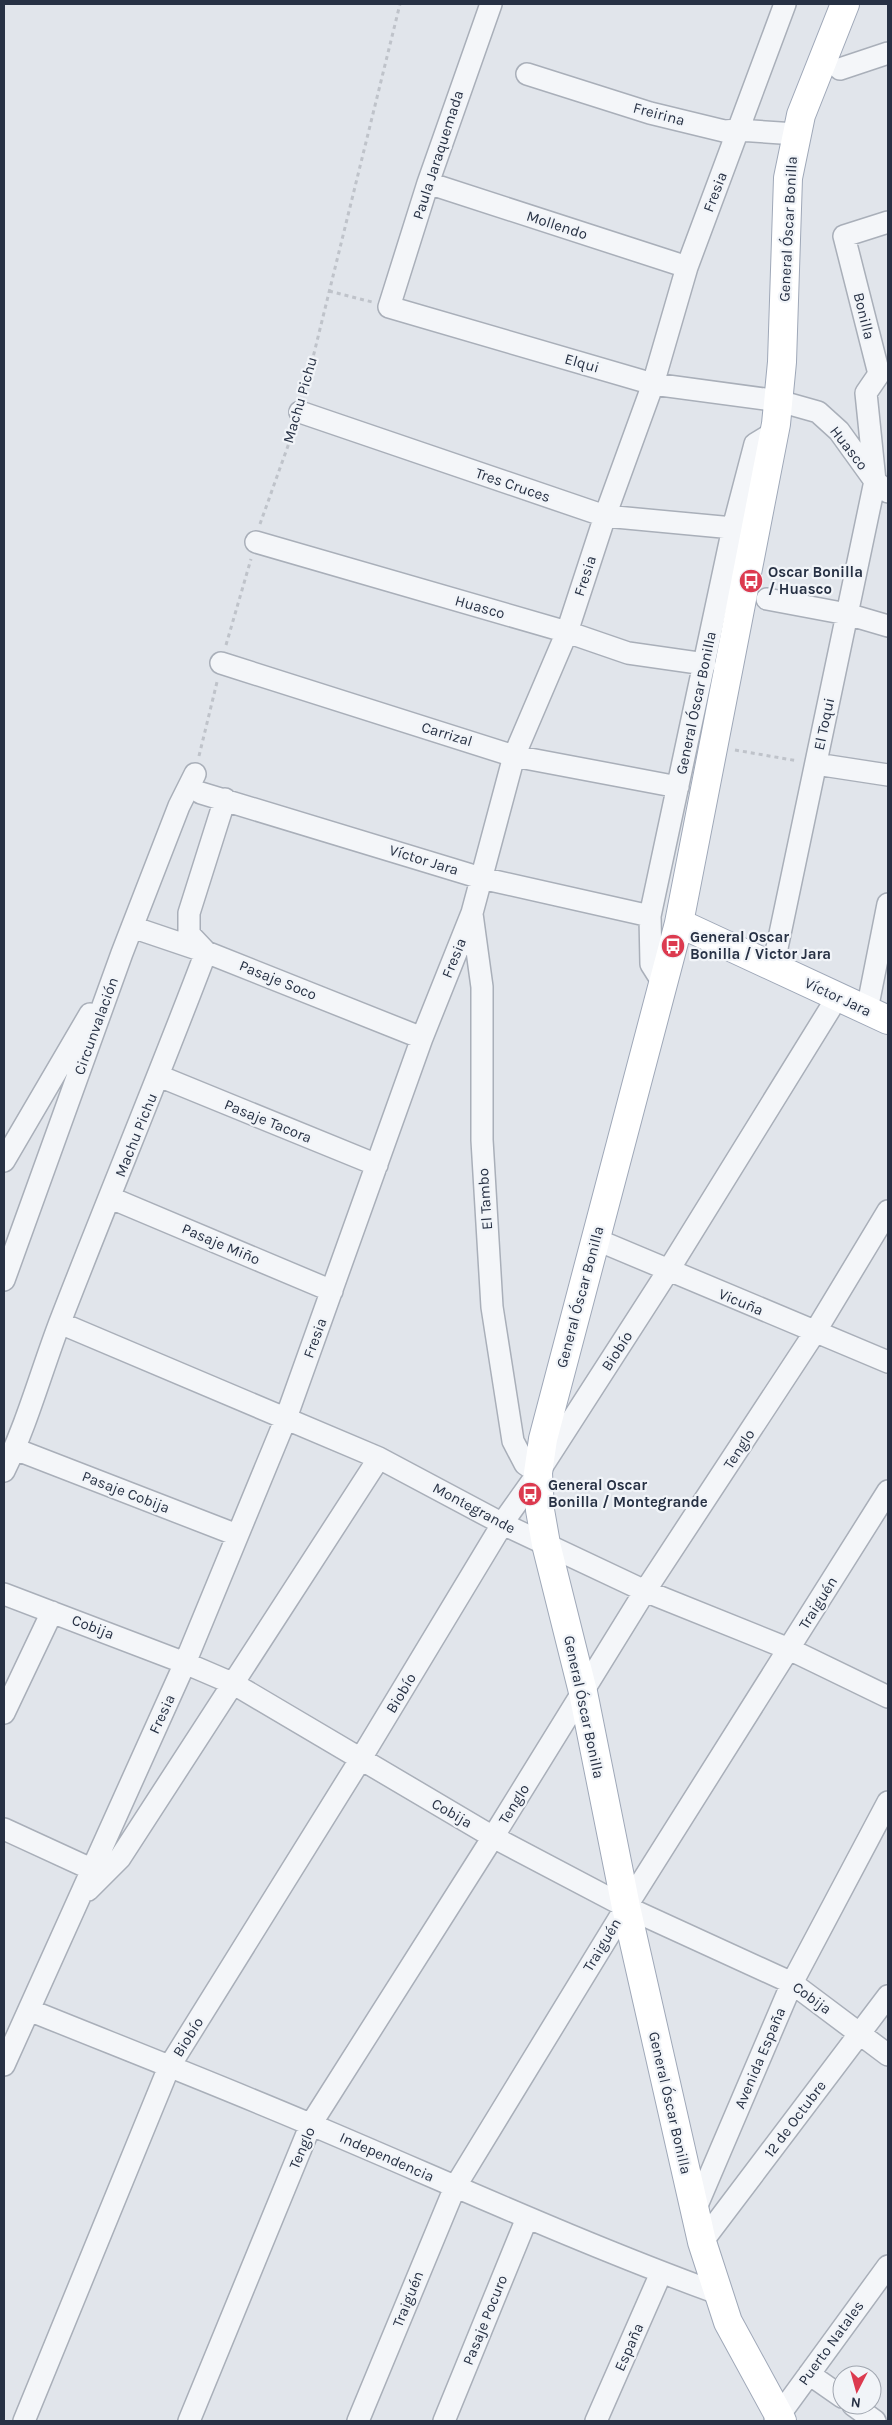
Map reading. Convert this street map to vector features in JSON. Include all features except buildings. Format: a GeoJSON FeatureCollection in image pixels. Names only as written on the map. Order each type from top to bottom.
{"type":"FeatureCollection","features":[{"type":"Feature","properties":{"kind":"main road","name":"General Óscar Bonilla"},"geometry":{"type":"LineString","coordinates":[[779,2419],[728,2322],[702,2242],[626,1906],[583,1692],[546,1544],[540,1510],[538,1473],[543,1439],[680,923],[775,432],[779,401],[788,178],[796,134],[817,72],[845,4]]}},
{"type":"Feature","properties":{"kind":"main road","name":"Víctor Jara"},"geometry":{"type":"LineString","coordinates":[[680,923],[878,1015]]}},
{"type":"Feature","properties":{"kind":"street","name":"Paula Jaraquemada"},"geometry":{"type":"LineString","coordinates":[[389,307],[428,183],[490,4]]}},
{"type":"Feature","properties":{"kind":"street","name":"Fresia"},"geometry":{"type":"LineString","coordinates":[[4,2065],[91,1869],[186,1663],[237,1534],[286,1418],[422,1038],[472,913],[514,756],[566,632],[605,516],[653,384],[686,267],[784,4]]}},
{"type":"Feature","properties":{"kind":"street"},"geometry":{"type":"LineString","coordinates":[[840,69],[888,53]]}},
{"type":"Feature","properties":{"kind":"street","name":"Freirina"},"geometry":{"type":"LineString","coordinates":[[527,74],[650,113],[724,132],[738,130],[796,134]]}},
{"type":"Feature","properties":{"kind":"street","name":"Mollendo"},"geometry":{"type":"LineString","coordinates":[[428,183],[686,267]]}},
{"type":"Feature","properties":{"kind":"street","name":"Bonilla"},"geometry":{"type":"LineString","coordinates":[[882,486],[866,393],[884,372],[844,236],[888,222]]}},
{"type":"Feature","properties":{"kind":"street","name":"Elqui"},"geometry":{"type":"LineString","coordinates":[[389,307],[653,384],[779,401]]}},
{"type":"Feature","properties":{"kind":"street","name":"Huasco"},"geometry":{"type":"LineString","coordinates":[[779,401],[818,412],[839,431],[882,486]]}},
{"type":"Feature","properties":{"kind":"street","name":"Tres Cruces"},"geometry":{"type":"LineString","coordinates":[[300,412],[605,516],[733,528]]}},
{"type":"Feature","properties":{"kind":"street","name":"General Óscar Bonilla"},"geometry":{"type":"LineString","coordinates":[[663,983],[651,964],[650,916],[733,528],[755,444],[775,432]]}},
{"type":"Feature","properties":{"kind":"street","name":"El Toqui"},"geometry":{"type":"LineString","coordinates":[[773,967],[847,614],[882,486]]}},
{"type":"Feature","properties":{"kind":"street","name":"Huasco"},"geometry":{"type":"LineString","coordinates":[[256,542],[566,632],[628,653],[705,664]]}},
{"type":"Feature","properties":{"kind":"street"},"geometry":{"type":"LineString","coordinates":[[767,599],[847,614],[888,626]]}},
{"type":"Feature","properties":{"kind":"street","name":"Carrizal"},"geometry":{"type":"LineString","coordinates":[[221,663],[514,756],[678,786]]}},
{"type":"Feature","properties":{"kind":"street"},"geometry":{"type":"LineString","coordinates":[[816,764],[888,775]]}},
{"type":"Feature","properties":{"kind":"street","name":"Víctor Jara"},"geometry":{"type":"LineString","coordinates":[[198,783],[225,799],[481,878],[650,916]]}},
{"type":"Feature","properties":{"kind":"street","name":"Circunvalación"},"geometry":{"type":"LineString","coordinates":[[4,1280],[116,968],[179,806],[198,783]]}},
{"type":"Feature","properties":{"kind":"street"},"geometry":{"type":"LineString","coordinates":[[206,952],[189,934],[189,913],[225,799]]}},
{"type":"Feature","properties":{"kind":"street"},"geometry":{"type":"LineString","coordinates":[[878,1015],[888,904]]}},
{"type":"Feature","properties":{"kind":"street","name":"El Tambo"},"geometry":{"type":"LineString","coordinates":[[472,913],[482,986],[482,1140],[492,1307],[513,1442],[525,1464],[538,1473]]}},
{"type":"Feature","properties":{"kind":"street","name":"Pasaje Soco"},"geometry":{"type":"LineString","coordinates":[[132,927],[206,952],[422,1038]]}},
{"type":"Feature","properties":{"kind":"street","name":"Machu Pichu"},"geometry":{"type":"LineString","coordinates":[[4,1471],[15,1449],[60,1323],[160,1076],[206,952]]}},
{"type":"Feature","properties":{"kind":"street"},"geometry":{"type":"LineString","coordinates":[[4,1161],[116,968]]}},
{"type":"Feature","properties":{"kind":"street","name":"Biobío"},"geometry":{"type":"LineString","coordinates":[[24,2421],[169,2067],[360,1760],[503,1524],[668,1271],[838,996]]}},
{"type":"Feature","properties":{"kind":"street","name":"Pasaje Tacora"},"geometry":{"type":"LineString","coordinates":[[160,1076],[377,1165]]}},
{"type":"Feature","properties":{"kind":"street","name":"Pasaje Miño"},"geometry":{"type":"LineString","coordinates":[[111,1198],[332,1291]]}},
{"type":"Feature","properties":{"kind":"street","name":"Tenglo"},"geometry":{"type":"LineString","coordinates":[[189,2421],[311,2124],[493,1837],[645,1591],[815,1332],[888,1211]]}},
{"type":"Feature","properties":{"kind":"street","name":"Vicuña"},"geometry":{"type":"LineString","coordinates":[[595,1239],[888,1362]]}},
{"type":"Feature","properties":{"kind":"street","name":"Montegrande"},"geometry":{"type":"LineString","coordinates":[[60,1323],[379,1458],[503,1524],[645,1591],[789,1649],[888,1697]]}},
{"type":"Feature","properties":{"kind":"street","name":"Pasaje Cobija"},"geometry":{"type":"LineString","coordinates":[[15,1449],[237,1534]]}},
{"type":"Feature","properties":{"kind":"street","name":"Fresia"},"geometry":{"type":"LineString","coordinates":[[80,1897],[120,1858],[379,1458]]}},
{"type":"Feature","properties":{"kind":"street","name":"Traiguén"},"geometry":{"type":"LineString","coordinates":[[358,2421],[455,2187],[626,1906],[888,1491]]}},
{"type":"Feature","properties":{"kind":"street","name":"Cobija"},"geometry":{"type":"LineString","coordinates":[[4,1594],[186,1663],[234,1684],[493,1837],[626,1906],[792,1983],[888,2055]]}},
{"type":"Feature","properties":{"kind":"street"},"geometry":{"type":"LineString","coordinates":[[4,1713],[52,1612]]}},
{"type":"Feature","properties":{"kind":"street","name":"Avenida España"},"geometry":{"type":"LineString","coordinates":[[695,2210],[792,1983],[888,1802]]}},
{"type":"Feature","properties":{"kind":"street"},"geometry":{"type":"LineString","coordinates":[[4,1829],[91,1869]]}},
{"type":"Feature","properties":{"kind":"street","name":"12 de Octubre"},"geometry":{"type":"LineString","coordinates":[[702,2242],[888,1996]]}},
{"type":"Feature","properties":{"kind":"street","name":"Independencia"},"geometry":{"type":"LineString","coordinates":[[29,2010],[311,2124],[527,2218],[661,2273],[717,2293]]}},
{"type":"Feature","properties":{"kind":"street","name":"Pasaje Pocuro"},"geometry":{"type":"LineString","coordinates":[[444,2421],[527,2218]]}},
{"type":"Feature","properties":{"kind":"street","name":"Puerto Natales"},"geometry":{"type":"LineString","coordinates":[[779,2419],[809,2374],[888,2266]]}},
{"type":"Feature","properties":{"kind":"street","name":"España"},"geometry":{"type":"LineString","coordinates":[[596,2421],[661,2273]]}},
{"type":"Feature","properties":{"kind":"street"},"geometry":{"type":"LineString","coordinates":[[809,2374],[832,2390]]}},
{"type":"Feature","properties":{"kind":"path","name":"Machu Pichu"},"geometry":{"type":"LineString","coordinates":[[198,783],[221,663],[262,516],[300,412],[400,4]]}},
{"type":"Feature","properties":{"kind":"path"},"geometry":{"type":"LineString","coordinates":[[329,291],[389,307]]}},
{"type":"Feature","properties":{"kind":"path"},"geometry":{"type":"LineString","coordinates":[[713,746],[816,764]]}},
{"type":"Feature","properties":{"kind":"place","name":"Oscar Bonilla / Huasco"},"geometry":{"type":"Point","coordinates":[751,581]}},
{"type":"Feature","properties":{"kind":"place","name":"General Oscar Bonilla / Victor Jara"},"geometry":{"type":"Point","coordinates":[673,946]}},
{"type":"Feature","properties":{"kind":"place","name":"General Oscar Bonilla / Montegrande"},"geometry":{"type":"Point","coordinates":[530,1494]}}]}
